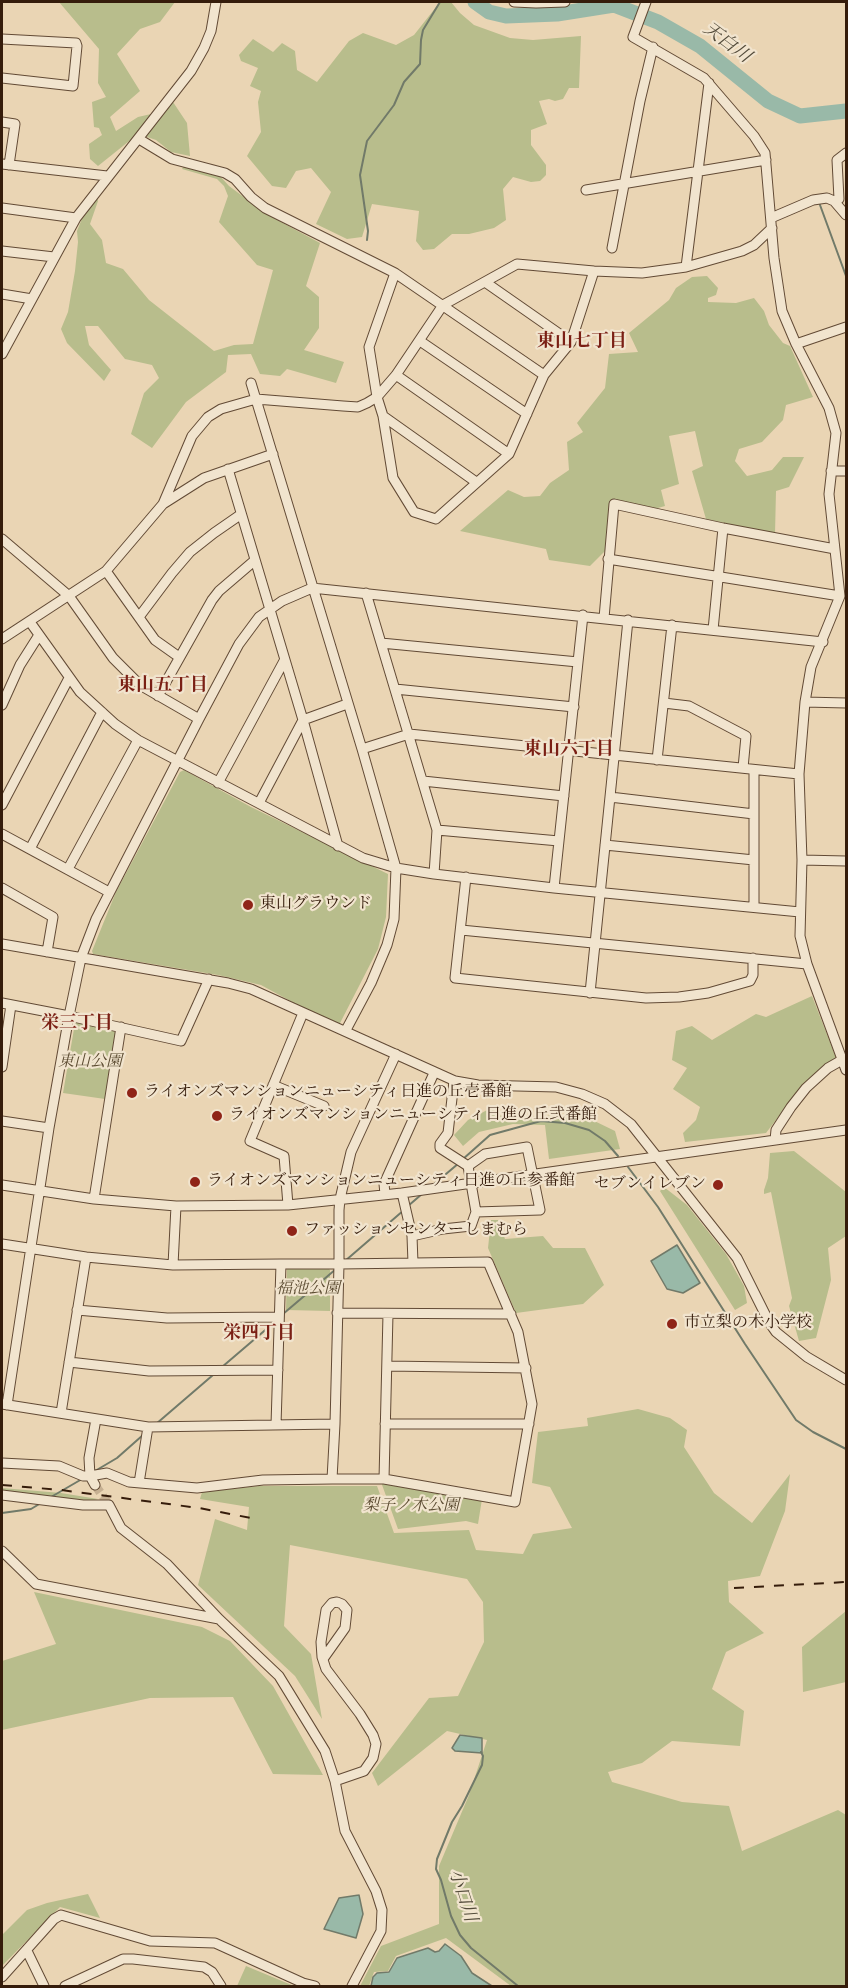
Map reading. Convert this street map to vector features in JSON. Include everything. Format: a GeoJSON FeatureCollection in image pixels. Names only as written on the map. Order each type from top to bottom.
{"type":"FeatureCollection","features":[{"type":"Feature","properties":{"kind":"street"},"geometry":{"type":"LineString","coordinates":[[2,354],[5,340],[32,299],[76,218],[191,71],[211,32],[216,2]]}},
{"type":"Feature","properties":{"kind":"street"},"geometry":{"type":"LineString","coordinates":[[514,2],[565,2]]}},
{"type":"Feature","properties":{"kind":"street"},"geometry":{"type":"LineString","coordinates":[[646,2],[633,37],[696,72],[709,83],[754,136],[765,153],[778,294],[782,311],[829,408],[836,433],[829,494],[840,596],[811,668],[805,702],[799,774],[802,860],[800,912],[801,945],[842,1045],[844,1065],[828,1068],[806,1089],[776,1130],[775,1140]]}},
{"type":"Feature","properties":{"kind":"street"},"geometry":{"type":"LineString","coordinates":[[2,39],[76,43],[77,46],[73,86],[2,78]]}},
{"type":"Feature","properties":{"kind":"street"},"geometry":{"type":"LineString","coordinates":[[612,248],[652,47]]}},
{"type":"Feature","properties":{"kind":"street"},"geometry":{"type":"LineString","coordinates":[[686,267],[709,83]]}},
{"type":"Feature","properties":{"kind":"street"},"geometry":{"type":"LineString","coordinates":[[2,122],[15,124],[5,164],[107,176]]}},
{"type":"Feature","properties":{"kind":"street"},"geometry":{"type":"LineString","coordinates":[[139,140],[172,159],[225,173],[235,179],[251,197],[265,208],[395,273],[544,375]]}},
{"type":"Feature","properties":{"kind":"street"},"geometry":{"type":"LineString","coordinates":[[846,153],[837,160],[840,201],[846,215]]}},
{"type":"Feature","properties":{"kind":"street"},"geometry":{"type":"LineString","coordinates":[[586,190],[766,160]]}},
{"type":"Feature","properties":{"kind":"street"},"geometry":{"type":"LineString","coordinates":[[771,218],[813,200],[827,198],[840,201]]}},
{"type":"Feature","properties":{"kind":"street"},"geometry":{"type":"LineString","coordinates":[[2,208],[76,218]]}},
{"type":"Feature","properties":{"kind":"street"},"geometry":{"type":"LineString","coordinates":[[2,639],[106,571],[163,504],[198,427],[221,409],[256,399],[358,406],[377,396],[396,375],[443,305],[517,264],[642,273],[686,267],[742,251],[754,245],[772,228]]}},
{"type":"Feature","properties":{"kind":"street"},"geometry":{"type":"LineString","coordinates":[[2,251],[54,257]]}},
{"type":"Feature","properties":{"kind":"street"},"geometry":{"type":"LineString","coordinates":[[395,273],[369,347],[377,396],[383,416],[393,478],[414,512],[436,519],[509,454],[544,375],[571,342],[594,271]]}},
{"type":"Feature","properties":{"kind":"street"},"geometry":{"type":"LineString","coordinates":[[485,282],[571,342]]}},
{"type":"Feature","properties":{"kind":"street"},"geometry":{"type":"LineString","coordinates":[[2,294],[32,299]]}},
{"type":"Feature","properties":{"kind":"street"},"geometry":{"type":"LineString","coordinates":[[796,344],[846,327]]}},
{"type":"Feature","properties":{"kind":"street"},"geometry":{"type":"LineString","coordinates":[[420,341],[527,414]]}},
{"type":"Feature","properties":{"kind":"street"},"geometry":{"type":"LineString","coordinates":[[396,375],[509,454]]}},
{"type":"Feature","properties":{"kind":"street"},"geometry":{"type":"LineString","coordinates":[[251,383],[396,868],[394,919],[387,945],[371,983],[346,1030]]}},
{"type":"Feature","properties":{"kind":"street"},"geometry":{"type":"LineString","coordinates":[[383,416],[476,482]]}},
{"type":"Feature","properties":{"kind":"street"},"geometry":{"type":"LineString","coordinates":[[163,504],[198,482],[273,454]]}},
{"type":"Feature","properties":{"kind":"street"},"geometry":{"type":"LineString","coordinates":[[228,469],[338,846]]}},
{"type":"Feature","properties":{"kind":"street"},"geometry":{"type":"LineString","coordinates":[[831,471],[846,471]]}},
{"type":"Feature","properties":{"kind":"street"},"geometry":{"type":"LineString","coordinates":[[604,618],[614,504],[835,549]]}},
{"type":"Feature","properties":{"kind":"street"},"geometry":{"type":"LineString","coordinates":[[139,617],[190,552],[240,515]]}},
{"type":"Feature","properties":{"kind":"street"},"geometry":{"type":"LineString","coordinates":[[713,630],[723,528]]}},
{"type":"Feature","properties":{"kind":"street"},"geometry":{"type":"LineString","coordinates":[[2,539],[69,596],[113,658],[140,685],[199,719]]}},
{"type":"Feature","properties":{"kind":"street"},"geometry":{"type":"LineString","coordinates":[[608,559],[840,596]]}},
{"type":"Feature","properties":{"kind":"street"},"geometry":{"type":"LineString","coordinates":[[158,696],[206,609],[219,591],[254,561]]}},
{"type":"Feature","properties":{"kind":"street"},"geometry":{"type":"LineString","coordinates":[[106,571],[158,644],[179,657]]}},
{"type":"Feature","properties":{"kind":"street"},"geometry":{"type":"LineString","coordinates":[[335,1424],[148,1427],[4,1405],[41,1191],[49,1128],[81,958],[109,892],[246,633],[259,617],[270,609],[312,588],[823,642]]}},
{"type":"Feature","properties":{"kind":"street"},"geometry":{"type":"LineString","coordinates":[[366,593],[437,830],[434,874]]}},
{"type":"Feature","properties":{"kind":"street"},"geometry":{"type":"LineString","coordinates":[[554,888],[584,615]]}},
{"type":"Feature","properties":{"kind":"street"},"geometry":{"type":"LineString","coordinates":[[590,993],[628,620]]}},
{"type":"Feature","properties":{"kind":"street"},"geometry":{"type":"LineString","coordinates":[[30,621],[80,692],[138,740],[363,858],[396,868],[466,878],[800,912]]}},
{"type":"Feature","properties":{"kind":"street"},"geometry":{"type":"LineString","coordinates":[[657,760],[672,625]]}},
{"type":"Feature","properties":{"kind":"street"},"geometry":{"type":"LineString","coordinates":[[2,705],[20,665],[39,635]]}},
{"type":"Feature","properties":{"kind":"street"},"geometry":{"type":"LineString","coordinates":[[381,643],[578,662]]}},
{"type":"Feature","properties":{"kind":"street"},"geometry":{"type":"LineString","coordinates":[[219,783],[284,661]]}},
{"type":"Feature","properties":{"kind":"street"},"geometry":{"type":"LineString","coordinates":[[2,805],[69,678]]}},
{"type":"Feature","properties":{"kind":"street"},"geometry":{"type":"LineString","coordinates":[[395,689],[574,707]]}},
{"type":"Feature","properties":{"kind":"street"},"geometry":{"type":"LineString","coordinates":[[805,702],[846,703]]}},
{"type":"Feature","properties":{"kind":"street"},"geometry":{"type":"LineString","coordinates":[[664,703],[689,706],[746,736],[743,768]]}},
{"type":"Feature","properties":{"kind":"street"},"geometry":{"type":"LineString","coordinates":[[259,803],[303,720],[347,704]]}},
{"type":"Feature","properties":{"kind":"street"},"geometry":{"type":"LineString","coordinates":[[30,849],[102,712]]}},
{"type":"Feature","properties":{"kind":"street"},"geometry":{"type":"LineString","coordinates":[[362,749],[409,734],[799,774]]}},
{"type":"Feature","properties":{"kind":"street"},"geometry":{"type":"LineString","coordinates":[[68,869],[138,740]]}},
{"type":"Feature","properties":{"kind":"street"},"geometry":{"type":"LineString","coordinates":[[754,770],[754,907]]}},
{"type":"Feature","properties":{"kind":"street"},"geometry":{"type":"LineString","coordinates":[[423,781],[564,796]]}},
{"type":"Feature","properties":{"kind":"street"},"geometry":{"type":"LineString","coordinates":[[610,797],[754,814]]}},
{"type":"Feature","properties":{"kind":"street"},"geometry":{"type":"LineString","coordinates":[[437,830],[559,841]]}},
{"type":"Feature","properties":{"kind":"street"},"geometry":{"type":"LineString","coordinates":[[2,834],[109,892]]}},
{"type":"Feature","properties":{"kind":"street"},"geometry":{"type":"LineString","coordinates":[[605,845],[754,860]]}},
{"type":"Feature","properties":{"kind":"street"},"geometry":{"type":"LineString","coordinates":[[802,860],[846,861]]}},
{"type":"Feature","properties":{"kind":"street"},"geometry":{"type":"LineString","coordinates":[[466,878],[455,978],[646,998],[679,997],[708,993],[750,981],[753,975],[753,958]]}},
{"type":"Feature","properties":{"kind":"street"},"geometry":{"type":"LineString","coordinates":[[2,888],[53,917],[47,952]]}},
{"type":"Feature","properties":{"kind":"street"},"geometry":{"type":"LineString","coordinates":[[461,930],[807,964]]}},
{"type":"Feature","properties":{"kind":"street"},"geometry":{"type":"LineString","coordinates":[[2,944],[209,979],[251,989],[346,1030],[454,1081],[478,1085],[556,1088],[582,1094],[617,1112],[631,1124],[737,1258],[776,1332],[807,1357],[846,1380]]}},
{"type":"Feature","properties":{"kind":"street"},"geometry":{"type":"LineString","coordinates":[[2,1064],[6,1004],[180,1041],[209,979]]}},
{"type":"Feature","properties":{"kind":"street"},"geometry":{"type":"LineString","coordinates":[[288,1205],[284,1156],[250,1141],[303,1013]]}},
{"type":"Feature","properties":{"kind":"street"},"geometry":{"type":"LineString","coordinates":[[94,1199],[121,1027]]}},
{"type":"Feature","properties":{"kind":"street"},"geometry":{"type":"LineString","coordinates":[[333,1479],[340,1199],[351,1152],[396,1054]]}},
{"type":"Feature","properties":{"kind":"street"},"geometry":{"type":"LineString","coordinates":[[385,1194],[384,1184],[434,1073]]}},
{"type":"Feature","properties":{"kind":"street"},"geometry":{"type":"LineString","coordinates":[[454,1081],[448,1133],[440,1144],[440,1148],[468,1166]]}},
{"type":"Feature","properties":{"kind":"street"},"geometry":{"type":"LineString","coordinates":[[273,1085],[324,1106]]}},
{"type":"Feature","properties":{"kind":"street"},"geometry":{"type":"LineString","coordinates":[[2,1120],[49,1128]]}},
{"type":"Feature","properties":{"kind":"street"},"geometry":{"type":"LineString","coordinates":[[2,1185],[94,1199],[176,1206],[288,1205],[402,1193],[846,1130]]}},
{"type":"Feature","properties":{"kind":"street"},"geometry":{"type":"LineString","coordinates":[[468,1166],[485,1154],[527,1147],[540,1210],[476,1212]]}},
{"type":"Feature","properties":{"kind":"street"},"geometry":{"type":"LineString","coordinates":[[412,1236],[471,1226],[476,1212],[468,1166]]}},
{"type":"Feature","properties":{"kind":"street"},"geometry":{"type":"LineString","coordinates":[[402,1193],[412,1236],[412,1263]]}},
{"type":"Feature","properties":{"kind":"street"},"geometry":{"type":"LineString","coordinates":[[173,1266],[176,1206]]}},
{"type":"Feature","properties":{"kind":"street"},"geometry":{"type":"LineString","coordinates":[[2,1244],[86,1257],[173,1266],[488,1262],[518,1332],[532,1404],[515,1502],[384,1479],[263,1480],[197,1488],[129,1482],[107,1473],[99,1473],[93,1481]]}},
{"type":"Feature","properties":{"kind":"street"},"geometry":{"type":"LineString","coordinates":[[61,1413],[86,1257]]}},
{"type":"Feature","properties":{"kind":"street"},"geometry":{"type":"LineString","coordinates":[[276,1425],[281,1264]]}},
{"type":"Feature","properties":{"kind":"street"},"geometry":{"type":"LineString","coordinates":[[77,1310],[167,1318],[279,1317]]}},
{"type":"Feature","properties":{"kind":"street"},"geometry":{"type":"LineString","coordinates":[[337,1313],[511,1314]]}},
{"type":"Feature","properties":{"kind":"street"},"geometry":{"type":"LineString","coordinates":[[384,1479],[388,1314]]}},
{"type":"Feature","properties":{"kind":"street"},"geometry":{"type":"LineString","coordinates":[[69,1362],[149,1371],[278,1370]]}},
{"type":"Feature","properties":{"kind":"street"},"geometry":{"type":"LineString","coordinates":[[387,1366],[526,1368]]}},
{"type":"Feature","properties":{"kind":"street"},"geometry":{"type":"LineString","coordinates":[[93,1481],[89,1458],[96,1419]]}},
{"type":"Feature","properties":{"kind":"street"},"geometry":{"type":"LineString","coordinates":[[385,1424],[529,1424]]}},
{"type":"Feature","properties":{"kind":"street"},"geometry":{"type":"LineString","coordinates":[[139,1483],[148,1427]]}},
{"type":"Feature","properties":{"kind":"street"},"geometry":{"type":"LineString","coordinates":[[2,1463],[59,1466],[93,1481]]}},
{"type":"Feature","properties":{"kind":"street"},"geometry":{"type":"LineString","coordinates":[[2,1495],[83,1505],[109,1505],[121,1528],[167,1564],[219,1619],[279,1676],[325,1751],[335,1781],[345,1831],[376,1891],[382,1910],[381,1931],[352,1986]]}},
{"type":"Feature","properties":{"kind":"street"},"geometry":{"type":"LineString","coordinates":[[2,1551],[36,1584],[219,1619]]}},
{"type":"Feature","properties":{"kind":"street"},"geometry":{"type":"LineString","coordinates":[[323,1659],[345,1628],[347,1611],[342,1604],[337,1602],[332,1603],[326,1610],[321,1642],[323,1659],[326,1669],[360,1714],[376,1744],[374,1758],[364,1771],[335,1781]]}},
{"type":"Feature","properties":{"kind":"street"},"geometry":{"type":"LineString","coordinates":[[2,1977],[54,1919],[61,1915],[150,1941],[215,1943],[315,1986]]}},
{"type":"Feature","properties":{"kind":"street"},"geometry":{"type":"LineString","coordinates":[[27,1951],[44,1986]]}},
{"type":"Feature","properties":{"kind":"street"},"geometry":{"type":"LineString","coordinates":[[65,1986],[123,1959],[133,1959],[195,1964],[212,1972],[221,1986]]}},
{"type":"Feature","properties":{"kind":"green space"},"geometry":{"type":"Polygon","coordinates":[[[59,2],[175,2],[160,22],[140,29],[117,54],[140,91],[110,117],[116,131],[138,117],[151,114],[159,120],[173,102],[187,123],[190,156],[171,152],[156,140],[138,134],[98,166],[90,159],[89,144],[102,135],[99,128],[94,127],[92,102],[106,97],[98,83],[99,49],[59,2]]]}},
{"type":"Feature","properties":{"kind":"green space"},"geometry":{"type":"Polygon","coordinates":[[[440,2],[451,2],[474,25],[510,38],[533,40],[581,36],[579,88],[569,88],[563,99],[539,101],[547,124],[531,130],[531,145],[546,165],[546,175],[540,181],[531,182],[513,177],[503,189],[506,220],[494,228],[469,234],[452,234],[434,249],[423,250],[416,241],[419,211],[372,204],[362,237],[347,239],[316,224],[331,192],[311,168],[296,171],[286,188],[272,186],[247,156],[261,132],[258,102],[261,91],[250,86],[258,68],[241,61],[239,55],[253,39],[273,52],[282,43],[295,51],[297,70],[317,82],[349,41],[363,33],[396,45],[414,35],[440,2]]]}},
{"type":"Feature","properties":{"kind":"green space"},"geometry":{"type":"Polygon","coordinates":[[[184,166],[220,176],[229,186],[268,215],[320,243],[306,286],[319,297],[319,328],[304,350],[344,362],[336,383],[287,369],[280,376],[260,374],[251,354],[228,355],[226,372],[186,402],[152,448],[131,434],[144,393],[159,378],[152,365],[125,359],[98,326],[85,326],[89,345],[111,370],[104,381],[67,343],[61,329],[68,312],[75,271],[77,231],[83,216],[97,196],[98,201],[90,224],[102,240],[106,263],[123,269],[149,300],[214,351],[234,345],[253,344],[273,270],[257,265],[219,222],[228,196],[224,186],[217,179],[182,169],[184,166]]]}},
{"type":"Feature","properties":{"kind":"green space"},"geometry":{"type":"Polygon","coordinates":[[[707,276],[718,288],[716,295],[708,298],[708,302],[736,303],[754,298],[764,311],[769,325],[783,343],[790,346],[813,397],[786,405],[783,420],[762,442],[739,449],[735,461],[747,476],[772,470],[783,457],[804,457],[789,487],[776,491],[775,534],[706,519],[692,471],[703,466],[695,431],[669,436],[679,484],[661,490],[665,506],[654,509],[611,501],[606,550],[590,566],[549,560],[546,549],[460,531],[508,490],[524,497],[540,496],[550,483],[569,470],[567,442],[583,432],[577,423],[605,388],[609,354],[638,352],[629,333],[669,300],[676,288],[692,277],[707,276]]]}},
{"type":"Feature","properties":{"kind":"green space","name":"東山グラウンド"},"geometry":{"type":"Polygon","coordinates":[[[184,770],[251,807],[388,874],[386,917],[378,949],[338,1027],[261,985],[218,975],[93,954],[92,951],[116,892],[180,772],[184,770]]]}},
{"type":"Feature","properties":{"kind":"green space"},"geometry":{"type":"Polygon","coordinates":[[[812,996],[837,1060],[822,1067],[801,1087],[766,1133],[685,1142],[683,1133],[696,1120],[700,1107],[673,1089],[687,1068],[672,1060],[676,1031],[692,1026],[712,1040],[756,1014],[766,1017],[812,996]]]}},
{"type":"Feature","properties":{"kind":"green space","name":"東山公園"},"geometry":{"type":"Polygon","coordinates":[[[78,1021],[112,1029],[116,1033],[105,1099],[63,1093],[75,1023],[78,1021]]]}},
{"type":"Feature","properties":{"kind":"green space"},"geometry":{"type":"Polygon","coordinates":[[[491,1108],[504,1118],[580,1114],[615,1131],[620,1149],[549,1159],[545,1125],[513,1124],[479,1132],[463,1146],[454,1135],[468,1120],[491,1108]]]}},
{"type":"Feature","properties":{"kind":"green space"},"geometry":{"type":"Polygon","coordinates":[[[794,1151],[846,1192],[846,1236],[828,1248],[831,1280],[816,1338],[799,1341],[789,1306],[792,1298],[771,1192],[764,1194],[770,1153],[794,1151]]]}},
{"type":"Feature","properties":{"kind":"green space"},"geometry":{"type":"Polygon","coordinates":[[[664,1187],[687,1205],[726,1254],[744,1286],[747,1303],[735,1310],[660,1191],[664,1187]]]}},
{"type":"Feature","properties":{"kind":"green space"},"geometry":{"type":"Polygon","coordinates":[[[491,1220],[498,1220],[505,1239],[543,1236],[553,1248],[585,1248],[604,1285],[583,1304],[516,1313],[488,1248],[491,1220]]]}},
{"type":"Feature","properties":{"kind":"green space","name":"福池公園"},"geometry":{"type":"Polygon","coordinates":[[[328,1268],[330,1270],[330,1311],[286,1310],[287,1269],[328,1268]]]}},
{"type":"Feature","properties":{"kind":"green space"},"geometry":{"type":"Polygon","coordinates":[[[638,1409],[670,1418],[687,1430],[684,1447],[714,1493],[752,1523],[790,1474],[785,1511],[760,1576],[728,1581],[729,1602],[764,1633],[726,1652],[712,1689],[744,1711],[740,1746],[672,1741],[642,1763],[608,1772],[612,1782],[682,1802],[729,1806],[742,1851],[838,1810],[846,1815],[846,1986],[511,1986],[446,1938],[396,1956],[388,1971],[374,1972],[369,1986],[360,1986],[381,1946],[439,1924],[439,1866],[469,1795],[487,1740],[447,1731],[378,1786],[372,1773],[429,1698],[458,1696],[484,1642],[483,1602],[467,1579],[290,1545],[284,1626],[311,1654],[322,1719],[295,1676],[198,1585],[215,1519],[247,1530],[249,1507],[200,1499],[202,1492],[259,1486],[377,1486],[394,1533],[469,1530],[476,1550],[523,1554],[533,1534],[572,1528],[550,1487],[532,1483],[538,1432],[588,1426],[587,1418],[638,1409]]]}},
{"type":"Feature","properties":{"kind":"green space","name":"梨子ノ木公園"},"geometry":{"type":"Polygon","coordinates":[[[381,1482],[482,1499],[478,1524],[466,1521],[398,1529],[381,1482]]]}},
{"type":"Feature","properties":{"kind":"green space"},"geometry":{"type":"Polygon","coordinates":[[[2,1488],[98,1499],[83,1503],[2,1492],[2,1488]]]}},
{"type":"Feature","properties":{"kind":"green space"},"geometry":{"type":"Polygon","coordinates":[[[34,1592],[202,1627],[230,1641],[273,1686],[323,1775],[273,1774],[233,1697],[150,1698],[2,1730],[2,1661],[56,1644],[34,1592]]]}},
{"type":"Feature","properties":{"kind":"green space"},"geometry":{"type":"Polygon","coordinates":[[[846,1611],[846,1682],[803,1692],[802,1647],[846,1611]]]}},
{"type":"Feature","properties":{"kind":"green space"},"geometry":{"type":"Polygon","coordinates":[[[88,1894],[100,1918],[60,1907],[2,1966],[2,1935],[27,1910],[88,1894]]]}},
{"type":"Feature","properties":{"kind":"green space"},"geometry":{"type":"Polygon","coordinates":[[[246,1966],[294,1986],[237,1986],[246,1966]]]}},
{"type":"Feature","properties":{"kind":"shaded area"},"geometry":{"type":"Polygon","coordinates":[[[677,1245],[700,1283],[683,1293],[667,1289],[651,1261],[677,1245]]]}},
{"type":"Feature","properties":{"kind":"shaded area"},"geometry":{"type":"Polygon","coordinates":[[[460,1735],[482,1738],[482,1753],[455,1751],[452,1748],[460,1735]]]}},
{"type":"Feature","properties":{"kind":"shaded area"},"geometry":{"type":"Polygon","coordinates":[[[359,1895],[363,1914],[356,1938],[324,1929],[339,1898],[359,1895]]]}},
{"type":"Feature","properties":{"kind":"shaded area"},"geometry":{"type":"Polygon","coordinates":[[[445,1944],[461,1956],[472,1973],[492,1986],[371,1986],[373,1977],[377,1973],[389,1972],[397,1958],[428,1948],[435,1952],[439,1951],[445,1944]]]}},
{"type":"Feature","properties":{"kind":"waterway"},"geometry":{"type":"LineString","coordinates":[[367,240],[368,231],[360,175],[367,141],[394,105],[404,82],[420,64],[423,30],[440,2]]}},
{"type":"Feature","properties":{"kind":"waterway","name":"天白川"},"geometry":{"type":"LineString","coordinates":[[475,2],[489,12],[506,16],[557,14],[614,5],[658,22],[700,46],[768,101],[800,116],[846,111]]}},
{"type":"Feature","properties":{"kind":"waterway"},"geometry":{"type":"LineString","coordinates":[[820,205],[846,276]]}},
{"type":"Feature","properties":{"kind":"waterway"},"geometry":{"type":"LineString","coordinates":[[463,1159],[490,1135],[541,1121],[565,1123],[589,1130],[605,1141],[618,1156]]}},
{"type":"Feature","properties":{"kind":"waterway"},"geometry":{"type":"LineString","coordinates":[[433,1185],[459,1163]]}},
{"type":"Feature","properties":{"kind":"waterway"},"geometry":{"type":"LineString","coordinates":[[628,1167],[658,1207],[796,1420],[813,1432],[846,1449]]}},
{"type":"Feature","properties":{"kind":"waterway"},"geometry":{"type":"LineString","coordinates":[[408,1206],[422,1194]]}},
{"type":"Feature","properties":{"kind":"waterway"},"geometry":{"type":"LineString","coordinates":[[345,1261],[404,1210]]}},
{"type":"Feature","properties":{"kind":"waterway"},"geometry":{"type":"LineString","coordinates":[[283,1314],[336,1269]]}},
{"type":"Feature","properties":{"kind":"waterway"},"geometry":{"type":"LineString","coordinates":[[222,1367],[277,1320]]}},
{"type":"Feature","properties":{"kind":"waterway"},"geometry":{"type":"LineString","coordinates":[[156,1424],[213,1375]]}},
{"type":"Feature","properties":{"kind":"waterway"},"geometry":{"type":"LineString","coordinates":[[95,1471],[117,1458],[143,1435]]}},
{"type":"Feature","properties":{"kind":"waterway"},"geometry":{"type":"LineString","coordinates":[[51,1497],[82,1479]]}},
{"type":"Feature","properties":{"kind":"waterway"},"geometry":{"type":"LineString","coordinates":[[2,1513],[31,1509],[41,1503]]}},
{"type":"Feature","properties":{"kind":"waterway","name":"小口川"},"geometry":{"type":"LineString","coordinates":[[481,1752],[482,1765],[452,1822],[437,1859],[436,1869],[451,1916],[460,1935],[471,1948],[518,1986]]}},
{"type":"Feature","properties":{"kind":"tunnel"},"geometry":{"type":"LineString","coordinates":[[95,1485],[109,1505]]}},
{"type":"Feature","properties":{"kind":"railway"},"geometry":{"type":"LineString","coordinates":[[2,1485],[61,1490],[199,1508],[256,1519]]}},
{"type":"Feature","properties":{"kind":"railway"},"geometry":{"type":"LineString","coordinates":[[734,1588],[846,1582]]}},
{"type":"Feature","properties":{"kind":"place","name":"東山グラウンド"},"geometry":{"type":"Point","coordinates":[248,905]}},
{"type":"Feature","properties":{"kind":"place","name":"ライオンズマンションニューシティ日進の丘壱番館"},"geometry":{"type":"Point","coordinates":[132,1093]}},
{"type":"Feature","properties":{"kind":"place","name":"ライオンズマンションニューシティ日進の丘弐番館"},"geometry":{"type":"Point","coordinates":[217,1116]}},
{"type":"Feature","properties":{"kind":"place","name":"ライオンズマンションニューシティ日進の丘参番館"},"geometry":{"type":"Point","coordinates":[195,1182]}},
{"type":"Feature","properties":{"kind":"place","name":"セブンイレブン"},"geometry":{"type":"Point","coordinates":[718,1185]}},
{"type":"Feature","properties":{"kind":"place","name":"ファッションセンターしまむら"},"geometry":{"type":"Point","coordinates":[292,1231]}},
{"type":"Feature","properties":{"kind":"place","name":"市立梨の木小学校"},"geometry":{"type":"Point","coordinates":[672,1324]}},
{"type":"Feature","properties":{"kind":"district","name":"東山七丁目"},"geometry":{"type":"Point","coordinates":[582,343]}},
{"type":"Feature","properties":{"kind":"district","name":"東山五丁目"},"geometry":{"type":"Point","coordinates":[163,687]}},
{"type":"Feature","properties":{"kind":"district","name":"東山六丁目"},"geometry":{"type":"Point","coordinates":[569,751]}},
{"type":"Feature","properties":{"kind":"district","name":"栄三丁目"},"geometry":{"type":"Point","coordinates":[77,1025]}},
{"type":"Feature","properties":{"kind":"district","name":"栄四丁目"},"geometry":{"type":"Point","coordinates":[259,1335]}}]}
